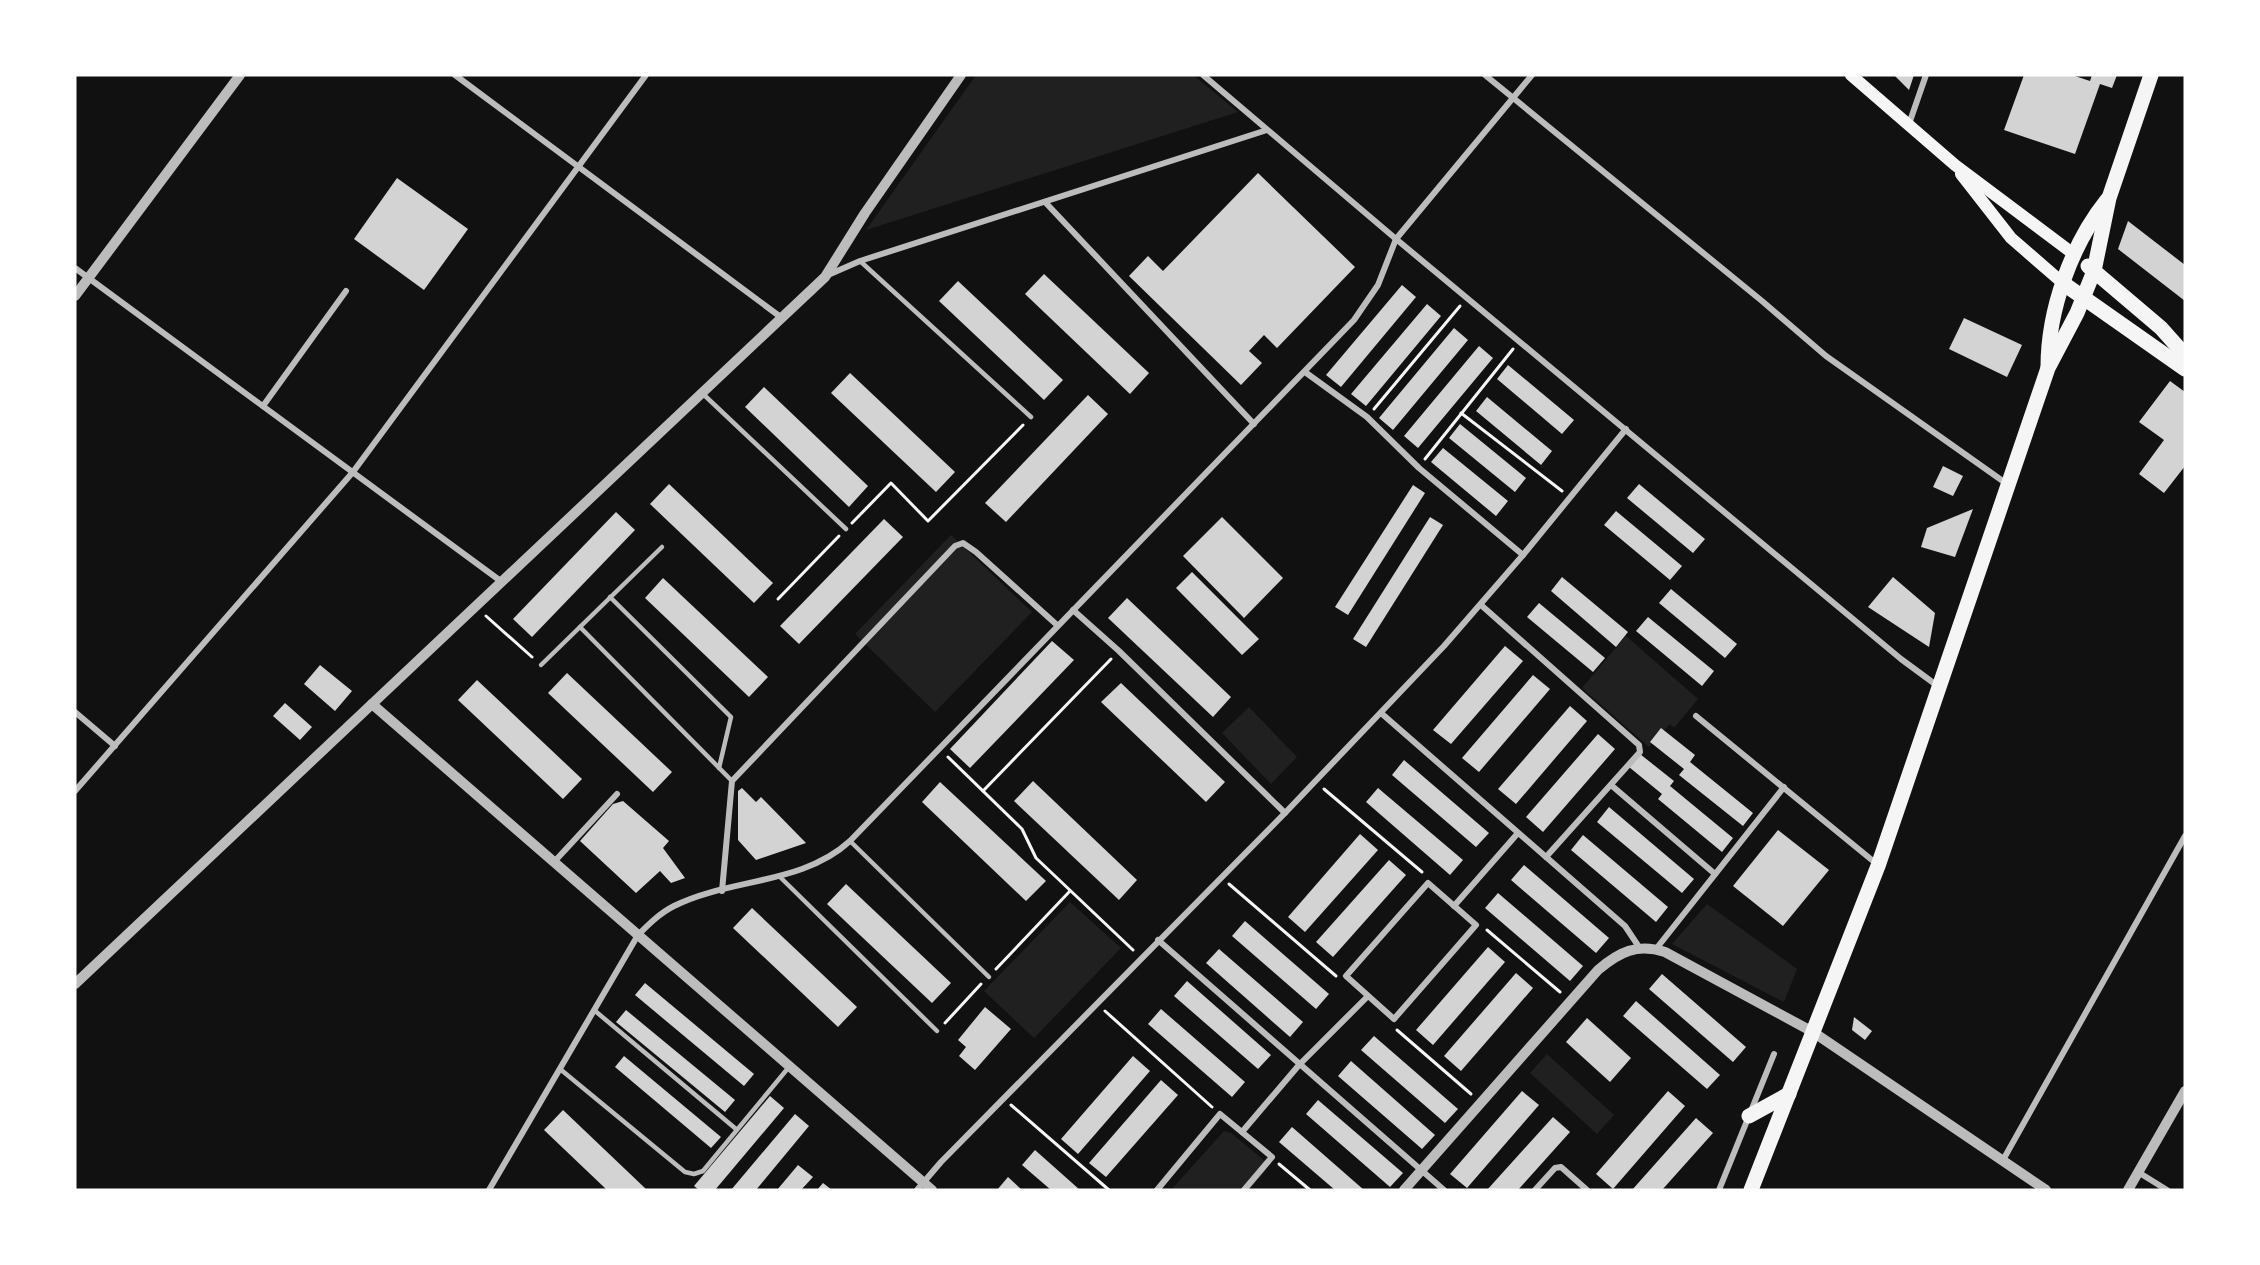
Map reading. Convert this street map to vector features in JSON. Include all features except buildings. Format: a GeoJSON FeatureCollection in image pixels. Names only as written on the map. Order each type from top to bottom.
{"type":"FeatureCollection","features":[{"type":"Feature","properties":{"kind":"main road"},"geometry":{"type":"LineString","coordinates":[[1851,75],[1955,165],[2075,255],[2161,328],[2185,355]]}},
{"type":"Feature","properties":{"kind":"main road"},"geometry":{"type":"LineString","coordinates":[[1751,1190],[1878,866],[2048,368],[2094,271],[2109,198],[2151,75]]}},
{"type":"Feature","properties":{"kind":"main road"},"geometry":{"type":"LineString","coordinates":[[1955,165],[1981,203],[2011,238],[2064,285],[2185,369]]}},
{"type":"Feature","properties":{"kind":"main road"},"geometry":{"type":"LineString","coordinates":[[2048,368],[2052,321],[2064,285],[2088,226],[2109,198]]}},
{"type":"Feature","properties":{"kind":"main road"},"geometry":{"type":"LineString","coordinates":[[1749,1116],[1790,1094]]}},
{"type":"Feature","properties":{"kind":"street"},"geometry":{"type":"LineString","coordinates":[[75,296],[240,75]]}},
{"type":"Feature","properties":{"kind":"street"},"geometry":{"type":"LineString","coordinates":[[455,75],[782,318]]}},
{"type":"Feature","properties":{"kind":"street"},"geometry":{"type":"LineString","coordinates":[[75,791],[352,471],[646,75]]}},
{"type":"Feature","properties":{"kind":"street"},"geometry":{"type":"LineString","coordinates":[[75,984],[825,277],[865,213],[961,75]]}},
{"type":"Feature","properties":{"kind":"street"},"geometry":{"type":"LineString","coordinates":[[1203,75],[1396,239],[1901,659],[1940,687]]}},
{"type":"Feature","properties":{"kind":"street"},"geometry":{"type":"LineString","coordinates":[[1485,75],[1833,362],[2007,484]]}},
{"type":"Feature","properties":{"kind":"street"},"geometry":{"type":"LineString","coordinates":[[489,1190],[638,935],[674,906],[779,876],[825,859],[850,840],[1305,372],[1365,306],[1385,270],[1396,239],[1532,75]]}},
{"type":"Feature","properties":{"kind":"street"},"geometry":{"type":"LineString","coordinates":[[1909,125],[1926,75]]}},
{"type":"Feature","properties":{"kind":"street"},"geometry":{"type":"LineString","coordinates":[[825,277],[860,261],[1267,130]]}},
{"type":"Feature","properties":{"kind":"street"},"geometry":{"type":"LineString","coordinates":[[1045,202],[1254,424]]}},
{"type":"Feature","properties":{"kind":"street"},"geometry":{"type":"LineString","coordinates":[[75,268],[502,582]]}},
{"type":"Feature","properties":{"kind":"street"},"geometry":{"type":"LineString","coordinates":[[263,406],[346,291]]}},
{"type":"Feature","properties":{"kind":"street"},"geometry":{"type":"LineString","coordinates":[[1305,372],[1367,417],[1419,468],[1523,555]]}},
{"type":"Feature","properties":{"kind":"street"},"geometry":{"type":"LineString","coordinates":[[372,704],[790,1066],[924,1188],[1003,1098],[1285,813],[1481,605],[1626,429]]}},
{"type":"Feature","properties":{"kind":"street"},"geometry":{"type":"LineString","coordinates":[[722,891],[732,780],[955,546],[963,543],[976,552],[1057,625]]}},
{"type":"Feature","properties":{"kind":"street"},"geometry":{"type":"LineString","coordinates":[[1481,605],[1639,745],[1640,752],[1546,857]]}},
{"type":"Feature","properties":{"kind":"street"},"geometry":{"type":"LineString","coordinates":[[1073,610],[1119,651],[1285,813]]}},
{"type":"Feature","properties":{"kind":"street"},"geometry":{"type":"LineString","coordinates":[[75,712],[115,746]]}},
{"type":"Feature","properties":{"kind":"street"},"geometry":{"type":"LineString","coordinates":[[1381,713],[1624,926],[1639,947]]}},
{"type":"Feature","properties":{"kind":"street"},"geometry":{"type":"LineString","coordinates":[[1696,716],[1878,866]]}},
{"type":"Feature","properties":{"kind":"street"},"geometry":{"type":"LineString","coordinates":[[1611,785],[1715,874]]}},
{"type":"Feature","properties":{"kind":"street"},"geometry":{"type":"LineString","coordinates":[[1656,949],[1784,787]]}},
{"type":"Feature","properties":{"kind":"street"},"geometry":{"type":"LineString","coordinates":[[554,862],[617,794]]}},
{"type":"Feature","properties":{"kind":"street"},"geometry":{"type":"LineString","coordinates":[[1454,906],[1518,833]]}},
{"type":"Feature","properties":{"kind":"street"},"geometry":{"type":"LineString","coordinates":[[2003,1160],[2185,836]]}},
{"type":"Feature","properties":{"kind":"street"},"geometry":{"type":"LineString","coordinates":[[1428,883],[1454,906],[1476,925],[1394,1019],[1346,976],[1428,883]]}},
{"type":"Feature","properties":{"kind":"street"},"geometry":{"type":"LineString","coordinates":[[1158,940],[1444,1190]]}},
{"type":"Feature","properties":{"kind":"street"},"geometry":{"type":"LineString","coordinates":[[1404,1190],[1606,963],[1622,953],[1639,947],[1656,949],[1813,1032],[2046,1190]]}},
{"type":"Feature","properties":{"kind":"street"},"geometry":{"type":"LineString","coordinates":[[1242,1132],[1299,1065],[1368,996]]}},
{"type":"Feature","properties":{"kind":"street"},"geometry":{"type":"LineString","coordinates":[[1719,1190],[1774,1054]]}},
{"type":"Feature","properties":{"kind":"street"},"geometry":{"type":"LineString","coordinates":[[2128,1190],[2185,1091]]}},
{"type":"Feature","properties":{"kind":"street"},"geometry":{"type":"LineString","coordinates":[[1157,1190],[1220,1114],[1272,1157],[1244,1190]]}},
{"type":"Feature","properties":{"kind":"street"},"geometry":{"type":"LineString","coordinates":[[1535,1190],[1555,1168],[1561,1167],[1587,1190]]}},
{"type":"Feature","properties":{"kind":"street"},"geometry":{"type":"LineString","coordinates":[[2138,1172],[2168,1190]]}},
{"type":"Feature","properties":{"kind":"lane"},"geometry":{"type":"LineString","coordinates":[[860,261],[1031,417]]}},
{"type":"Feature","properties":{"kind":"lane"},"geometry":{"type":"LineString","coordinates":[[702,393],[846,529]]}},
{"type":"Feature","properties":{"kind":"lane"},"geometry":{"type":"LineString","coordinates":[[541,665],[662,547]]}},
{"type":"Feature","properties":{"kind":"lane"},"geometry":{"type":"LineString","coordinates":[[610,597],[731,717],[719,768]]}},
{"type":"Feature","properties":{"kind":"lane"},"geometry":{"type":"LineString","coordinates":[[580,627],[732,780]]}},
{"type":"Feature","properties":{"kind":"lane"},"geometry":{"type":"LineString","coordinates":[[850,840],[988,977]]}},
{"type":"Feature","properties":{"kind":"lane"},"geometry":{"type":"LineString","coordinates":[[779,876],[937,1031]]}},
{"type":"Feature","properties":{"kind":"lane"},"geometry":{"type":"LineString","coordinates":[[594,1010],[736,1129]]}},
{"type":"Feature","properties":{"kind":"lane"},"geometry":{"type":"LineString","coordinates":[[560,1069],[685,1172],[694,1174],[703,1171],[790,1066]]}},
{"type":"Feature","properties":{"kind":"path"},"geometry":{"type":"LineString","coordinates":[[1367,417],[1467,297]]}},
{"type":"Feature","properties":{"kind":"path"},"geometry":{"type":"LineString","coordinates":[[1419,468],[1520,341]]}},
{"type":"Feature","properties":{"kind":"path"},"geometry":{"type":"LineString","coordinates":[[1461,413],[1570,498]]}},
{"type":"Feature","properties":{"kind":"path"},"geometry":{"type":"LineString","coordinates":[[777,599],[891,483],[928,521],[1031,417]]}},
{"type":"Feature","properties":{"kind":"path"},"geometry":{"type":"LineString","coordinates":[[475,607],[541,665]]}},
{"type":"Feature","properties":{"kind":"path"},"geometry":{"type":"LineString","coordinates":[[983,791],[1119,651]]}},
{"type":"Feature","properties":{"kind":"path"},"geometry":{"type":"LineString","coordinates":[[939,748],[1022,830],[1036,858],[1140,958]]}},
{"type":"Feature","properties":{"kind":"path"},"geometry":{"type":"LineString","coordinates":[[1316,781],[1428,877],[1428,883]]}},
{"type":"Feature","properties":{"kind":"path"},"geometry":{"type":"LineString","coordinates":[[1221,877],[1338,978],[1346,976]]}},
{"type":"Feature","properties":{"kind":"path"},"geometry":{"type":"LineString","coordinates":[[937,1031],[1071,890]]}},
{"type":"Feature","properties":{"kind":"path"},"geometry":{"type":"LineString","coordinates":[[1476,925],[1483,926],[1570,1001]]}},
{"type":"Feature","properties":{"kind":"path"},"geometry":{"type":"LineString","coordinates":[[1096,1003],[1220,1114]]}},
{"type":"Feature","properties":{"kind":"path"},"geometry":{"type":"LineString","coordinates":[[1394,1019],[1396,1029],[1480,1103]]}},
{"type":"Feature","properties":{"kind":"path"},"geometry":{"type":"LineString","coordinates":[[1003,1098],[1108,1190]]}},
{"type":"Feature","properties":{"kind":"path"},"geometry":{"type":"LineString","coordinates":[[1272,1157],[1310,1190]]}},
{"type":"Feature","properties":{"kind":"shaded area"},"geometry":{"type":"Polygon","coordinates":[[[976,75],[1193,75],[1238,112],[866,230],[976,75]]]}},
{"type":"Feature","properties":{"kind":"shaded area"},"geometry":{"type":"Polygon","coordinates":[[[951,535],[1032,612],[935,712],[855,634],[951,535]]]}},
{"type":"Feature","properties":{"kind":"shaded area"},"geometry":{"type":"Polygon","coordinates":[[[1626,636],[1698,699],[1674,728],[1670,724],[1649,747],[1582,688],[1626,636]]]}},
{"type":"Feature","properties":{"kind":"shaded area"},"geometry":{"type":"Polygon","coordinates":[[[1249,707],[1297,757],[1271,784],[1222,733],[1249,707]]]}},
{"type":"Feature","properties":{"kind":"shaded area"},"geometry":{"type":"Polygon","coordinates":[[[1070,902],[1121,948],[1034,1038],[984,991],[1070,902]]]}},
{"type":"Feature","properties":{"kind":"shaded area"},"geometry":{"type":"Polygon","coordinates":[[[1707,904],[1797,969],[1784,1002],[1672,944],[1707,904]]]}},
{"type":"Feature","properties":{"kind":"shaded area"},"geometry":{"type":"Polygon","coordinates":[[[1547,1054],[1614,1115],[1597,1134],[1530,1073],[1547,1054]]]}},
{"type":"Feature","properties":{"kind":"shaded area"},"geometry":{"type":"Polygon","coordinates":[[[1224,1131],[1231,1133],[1266,1162],[1266,1170],[1249,1190],[1171,1190],[1224,1131]]]}}]}
